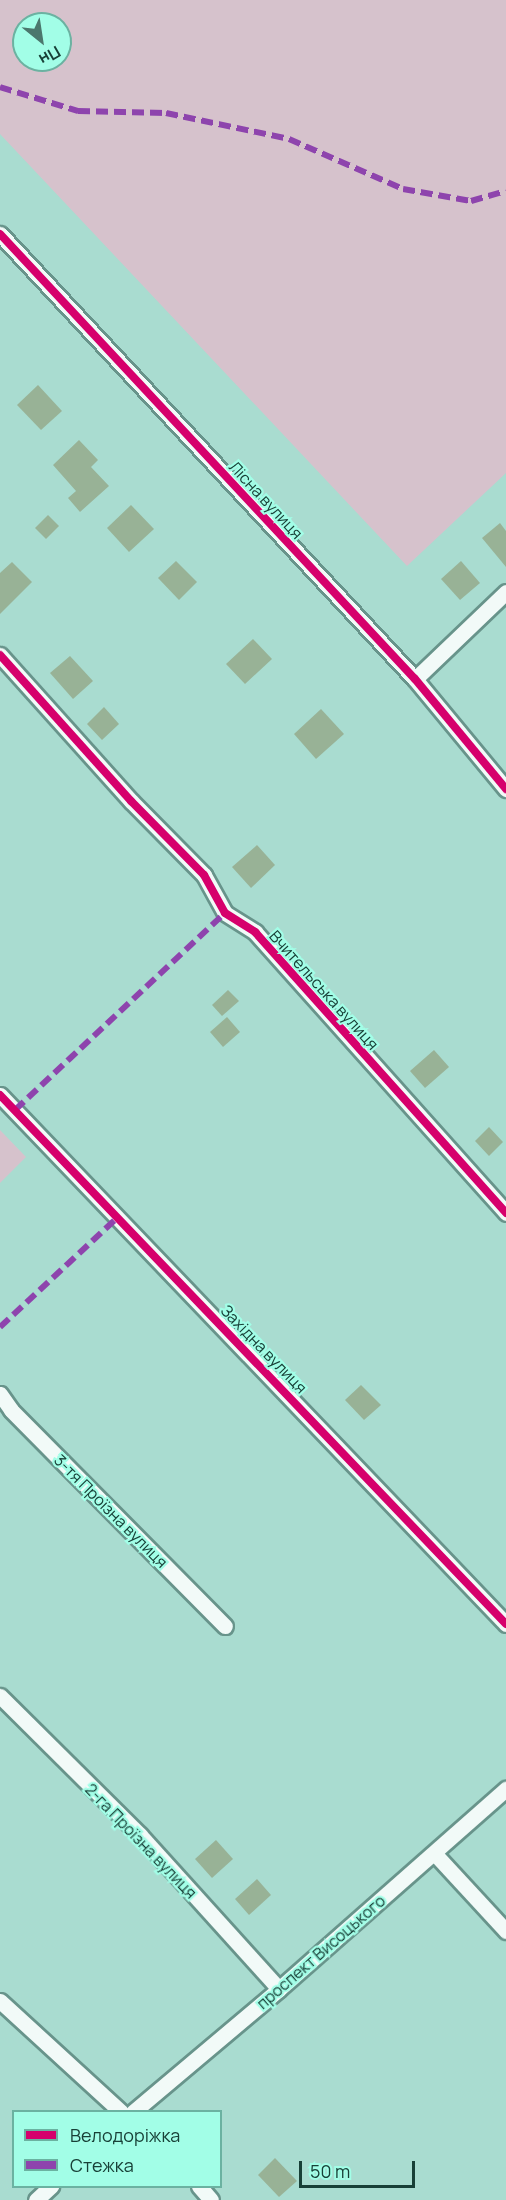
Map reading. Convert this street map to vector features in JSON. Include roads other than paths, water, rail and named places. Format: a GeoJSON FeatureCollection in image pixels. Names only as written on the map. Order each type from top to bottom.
{"type":"FeatureCollection","features":[{"type":"Feature","properties":{"kind":"street","name":"Лісна вулиця"},"geometry":{"type":"LineString","coordinates":[[0,234],[415,679],[506,789]]}},
{"type":"Feature","properties":{"kind":"street"},"geometry":{"type":"LineString","coordinates":[[415,679],[506,592]]}},
{"type":"Feature","properties":{"kind":"street","name":"Вчительська вулиця"},"geometry":{"type":"LineString","coordinates":[[0,655],[131,801],[204,875],[225,913],[255,932],[506,1213]]}},
{"type":"Feature","properties":{"kind":"street","name":"Західна вулиця"},"geometry":{"type":"LineString","coordinates":[[0,1095],[506,1624]]}},
{"type":"Feature","properties":{"kind":"street","name":"3-тя Проїзна вулиця"},"geometry":{"type":"LineString","coordinates":[[0,1394],[11,1410],[225,1626]]}},
{"type":"Feature","properties":{"kind":"street","name":"2-га Проїзна вулиця"},"geometry":{"type":"LineString","coordinates":[[0,1696],[140,1834],[279,1989]]}},
{"type":"Feature","properties":{"kind":"street","name":"проспект Висоцького"},"geometry":{"type":"LineString","coordinates":[[134,2110],[279,1989],[435,1854],[506,1789]]}},
{"type":"Feature","properties":{"kind":"street"},"geometry":{"type":"LineString","coordinates":[[435,1854],[506,1931]]}},
{"type":"Feature","properties":{"kind":"street"},"geometry":{"type":"LineString","coordinates":[[0,2001],[119,2110]]}},
{"type":"Feature","properties":{"kind":"street"},"geometry":{"type":"LineString","coordinates":[[36,2200],[50,2188]]}},
{"type":"Feature","properties":{"kind":"street"},"geometry":{"type":"LineString","coordinates":[[200,2188],[211,2200]]}}]}
